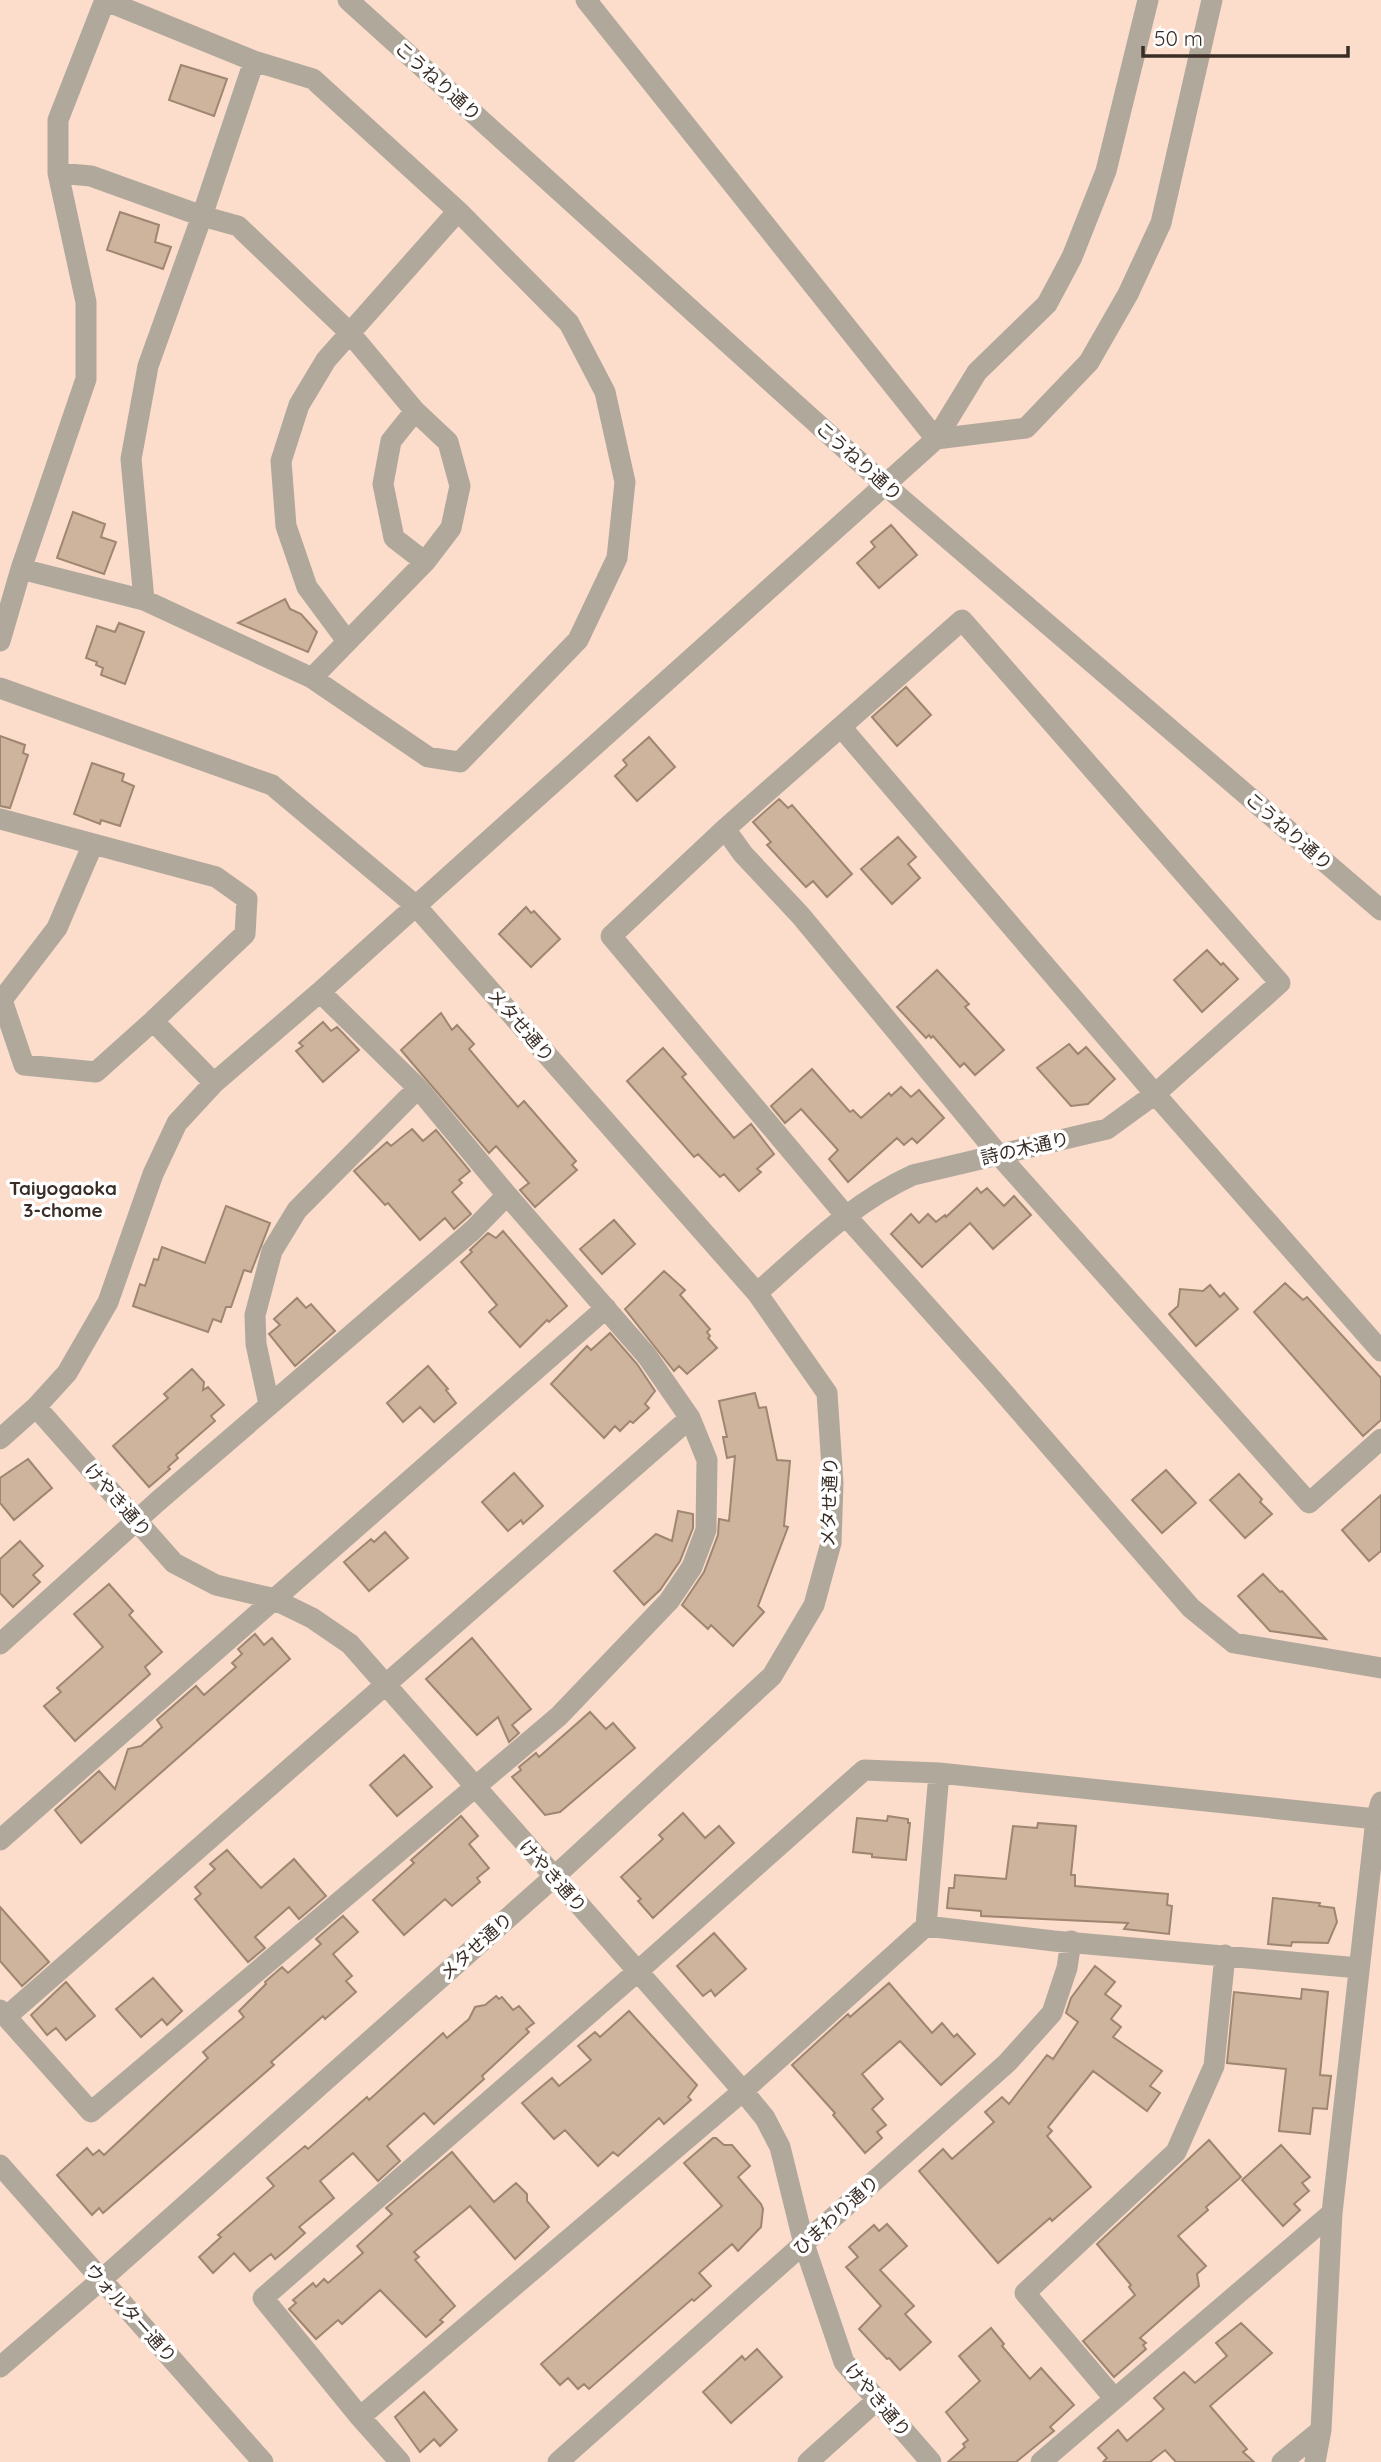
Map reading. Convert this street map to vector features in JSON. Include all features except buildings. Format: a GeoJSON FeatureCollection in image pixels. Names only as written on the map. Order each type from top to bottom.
{"type":"FeatureCollection","features":[{"type":"Feature","properties":{"kind":"street"},"geometry":{"type":"LineString","coordinates":[[0,641],[21,569],[86,379],[86,302],[58,173],[58,120],[104,0],[254,61],[313,79],[458,211],[569,323],[605,392],[625,482],[617,558],[578,640],[460,762],[428,757],[312,678],[144,600],[21,569]]}},
{"type":"Feature","properties":{"kind":"street","name":"こうねり通り"},"geometry":{"type":"LineString","coordinates":[[348,0],[884,484],[1377,900]]}},
{"type":"Feature","properties":{"kind":"street"},"geometry":{"type":"LineString","coordinates":[[586,0],[936,439]]}},
{"type":"Feature","properties":{"kind":"street"},"geometry":{"type":"LineString","coordinates":[[0,1439],[36,1407],[67,1373],[108,1302],[153,1174],[177,1123],[214,1083],[320,992],[936,439],[977,372],[1047,304],[1072,257],[1105,171],[1149,0]]}},
{"type":"Feature","properties":{"kind":"street"},"geometry":{"type":"LineString","coordinates":[[936,439],[1026,428],[1089,362],[1128,295],[1161,223],[1212,0]]}},
{"type":"Feature","properties":{"kind":"street"},"geometry":{"type":"LineString","coordinates":[[144,600],[131,459],[148,366],[254,61]]}},
{"type":"Feature","properties":{"kind":"street"},"geometry":{"type":"LineString","coordinates":[[58,173],[91,176],[202,216],[238,226],[349,332],[415,411],[448,442],[460,486],[451,528],[425,562],[312,678]]}},
{"type":"Feature","properties":{"kind":"street"},"geometry":{"type":"LineString","coordinates":[[347,641],[307,587],[286,526],[281,461],[299,405],[326,360],[458,211]]}},
{"type":"Feature","properties":{"kind":"street"},"geometry":{"type":"LineString","coordinates":[[415,411],[391,441],[383,484],[394,538],[425,562]]}},
{"type":"Feature","properties":{"kind":"street","name":"詩の木通り"},"geometry":{"type":"LineString","coordinates":[[757,1293],[846,1216],[888,1186],[913,1175],[1107,1129],[1155,1094],[1280,984],[962,620],[841,727]]}},
{"type":"Feature","properties":{"kind":"street","name":"メタせ通り"},"geometry":{"type":"LineString","coordinates":[[0,688],[272,785],[415,905],[757,1293],[827,1393],[833,1483],[831,1542],[814,1605],[772,1676],[554,1877],[0,2367]]}},
{"type":"Feature","properties":{"kind":"street"},"geometry":{"type":"LineString","coordinates":[[1381,1351],[1155,1094],[841,727],[725,829],[611,936],[846,1216],[1191,1608],[1234,1643],[1381,1668]]}},
{"type":"Feature","properties":{"kind":"street"},"geometry":{"type":"LineString","coordinates":[[0,819],[216,877],[247,899],[245,934],[96,1072],[24,1065],[2,1000],[58,928],[93,845]]}},
{"type":"Feature","properties":{"kind":"street"},"geometry":{"type":"LineString","coordinates":[[725,829],[743,854],[800,916],[998,1154],[1309,1503],[1381,1439]]}},
{"type":"Feature","properties":{"kind":"street"},"geometry":{"type":"LineString","coordinates":[[320,992],[418,1088],[647,1356],[690,1418],[707,1460],[706,1530],[692,1567],[669,1601],[559,1716],[91,2112],[3,2013],[690,1418]]}},
{"type":"Feature","properties":{"kind":"street"},"geometry":{"type":"LineString","coordinates":[[153,1021],[214,1083]]}},
{"type":"Feature","properties":{"kind":"street"},"geometry":{"type":"LineString","coordinates":[[269,1404],[256,1344],[255,1315],[272,1251],[297,1210],[418,1088]]}},
{"type":"Feature","properties":{"kind":"street"},"geometry":{"type":"LineString","coordinates":[[0,1644],[269,1404],[473,1230],[507,1195]]}},
{"type":"Feature","properties":{"kind":"street"},"geometry":{"type":"LineString","coordinates":[[0,1840],[606,1308]]}},
{"type":"Feature","properties":{"kind":"street","name":"けやき通り"},"geometry":{"type":"LineString","coordinates":[[36,1407],[174,1563],[216,1585],[274,1600],[312,1618],[350,1644],[743,2091],[765,2118],[780,2147],[804,2244],[844,2362],[931,2462]]}},
{"type":"Feature","properties":{"kind":"street"},"geometry":{"type":"LineString","coordinates":[[400,2462],[263,2298],[864,1770],[939,1773],[1379,1810],[1332,2213],[1321,2430],[1315,2462]]}},
{"type":"Feature","properties":{"kind":"street"},"geometry":{"type":"LineString","coordinates":[[360,2417],[743,2091],[926,1926],[939,1773]]}},
{"type":"Feature","properties":{"kind":"street"},"geometry":{"type":"LineString","coordinates":[[926,1926],[1054,1941],[1359,1968]]}},
{"type":"Feature","properties":{"kind":"street","name":"ひまわり通り"},"geometry":{"type":"LineString","coordinates":[[558,2462],[1007,2063],[1052,2013],[1067,1968],[1071,1941]]}},
{"type":"Feature","properties":{"kind":"street"},"geometry":{"type":"LineString","coordinates":[[1114,2398],[1025,2293],[1177,2152],[1214,2066],[1225,1955]]}},
{"type":"Feature","properties":{"kind":"street","name":"ウォルター通り"},"geometry":{"type":"LineString","coordinates":[[0,2165],[263,2462]]}},
{"type":"Feature","properties":{"kind":"street"},"geometry":{"type":"LineString","coordinates":[[1041,2462],[1332,2213]]}},
{"type":"Feature","properties":{"kind":"street"},"geometry":{"type":"LineString","coordinates":[[808,2462],[876,2401]]}},
{"type":"Feature","properties":{"kind":"street"},"geometry":{"type":"LineString","coordinates":[[1282,2462],[1321,2430]]}},
{"type":"Feature","properties":{"kind":"district","name":"Taiyogaoka 3-chome"},"geometry":{"type":"Point","coordinates":[63,1199]}}]}
